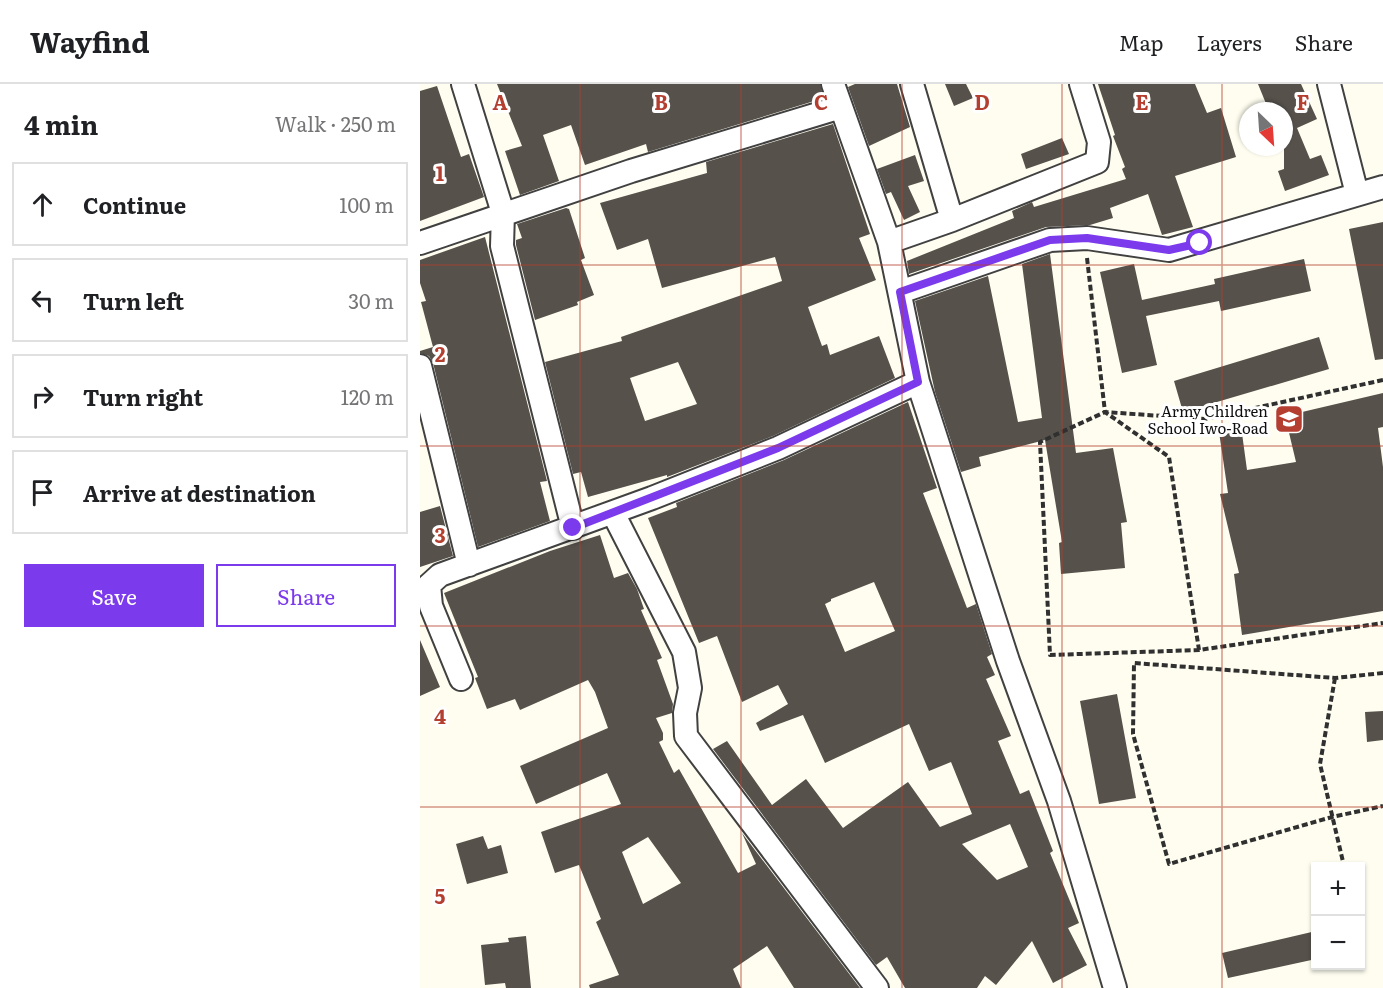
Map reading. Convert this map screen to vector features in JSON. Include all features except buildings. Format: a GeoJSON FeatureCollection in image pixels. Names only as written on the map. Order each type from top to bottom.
{"type":"FeatureCollection","features":[{"type":"Feature","properties":{"kind":"street"},"geometry":{"type":"LineString","coordinates":[[463,84],[503,213],[502,246],[573,528]]}},
{"type":"Feature","properties":{"kind":"street"},"geometry":{"type":"LineString","coordinates":[[833,84],[889,242],[918,382],[1008,661],[1059,801],[1115,988]]}},
{"type":"Feature","properties":{"kind":"street"},"geometry":{"type":"LineString","coordinates":[[912,84],[952,220]]}},
{"type":"Feature","properties":{"kind":"street"},"geometry":{"type":"LineString","coordinates":[[889,242],[952,220],[1097,162],[1099,142],[1081,84]]}},
{"type":"Feature","properties":{"kind":"street"},"geometry":{"type":"LineString","coordinates":[[1329,84],[1357,194]]}},
{"type":"Feature","properties":{"kind":"street"},"geometry":{"type":"LineString","coordinates":[[420,243],[503,213],[841,107]]}},
{"type":"Feature","properties":{"kind":"street"},"geometry":{"type":"LineString","coordinates":[[900,292],[1050,240],[1087,238],[1169,250],[1383,187]]}},
{"type":"Feature","properties":{"kind":"street"},"geometry":{"type":"LineString","coordinates":[[420,366],[469,565]]}},
{"type":"Feature","properties":{"kind":"street"},"geometry":{"type":"LineString","coordinates":[[462,679],[431,606],[429,585],[440,575],[613,513],[778,448],[918,382]]}},
{"type":"Feature","properties":{"kind":"street"},"geometry":{"type":"LineString","coordinates":[[613,513],[684,652],[690,688],[684,713],[686,736],[877,988]]}},
{"type":"Feature","properties":{"kind":"path"},"geometry":{"type":"LineString","coordinates":[[1086,250],[1105,412],[1169,458],[1198,650]]}},
{"type":"Feature","properties":{"kind":"path"},"geometry":{"type":"LineString","coordinates":[[1383,380],[1205,418],[1105,412],[1040,442],[1050,655],[1198,650],[1383,623]]}},
{"type":"Feature","properties":{"kind":"path"},"geometry":{"type":"LineString","coordinates":[[1383,673],[1335,678],[1134,663],[1133,734],[1169,864],[1332,817],[1383,806]]}},
{"type":"Feature","properties":{"kind":"path"},"geometry":{"type":"LineString","coordinates":[[1335,678],[1320,764],[1343,862]]}},
{"type":"Feature","properties":{"kind":"place","name":"Army Children School Iwo-Road"},"geometry":{"type":"Point","coordinates":[1289,419]}},
{"type":"Feature","properties":{"kind":"route"},"geometry":{"type":"LineString","coordinates":[[573,528],[778,448],[918,382],[900,292],[1050,240],[1087,238],[1169,250],[1200,243]]}}]}
